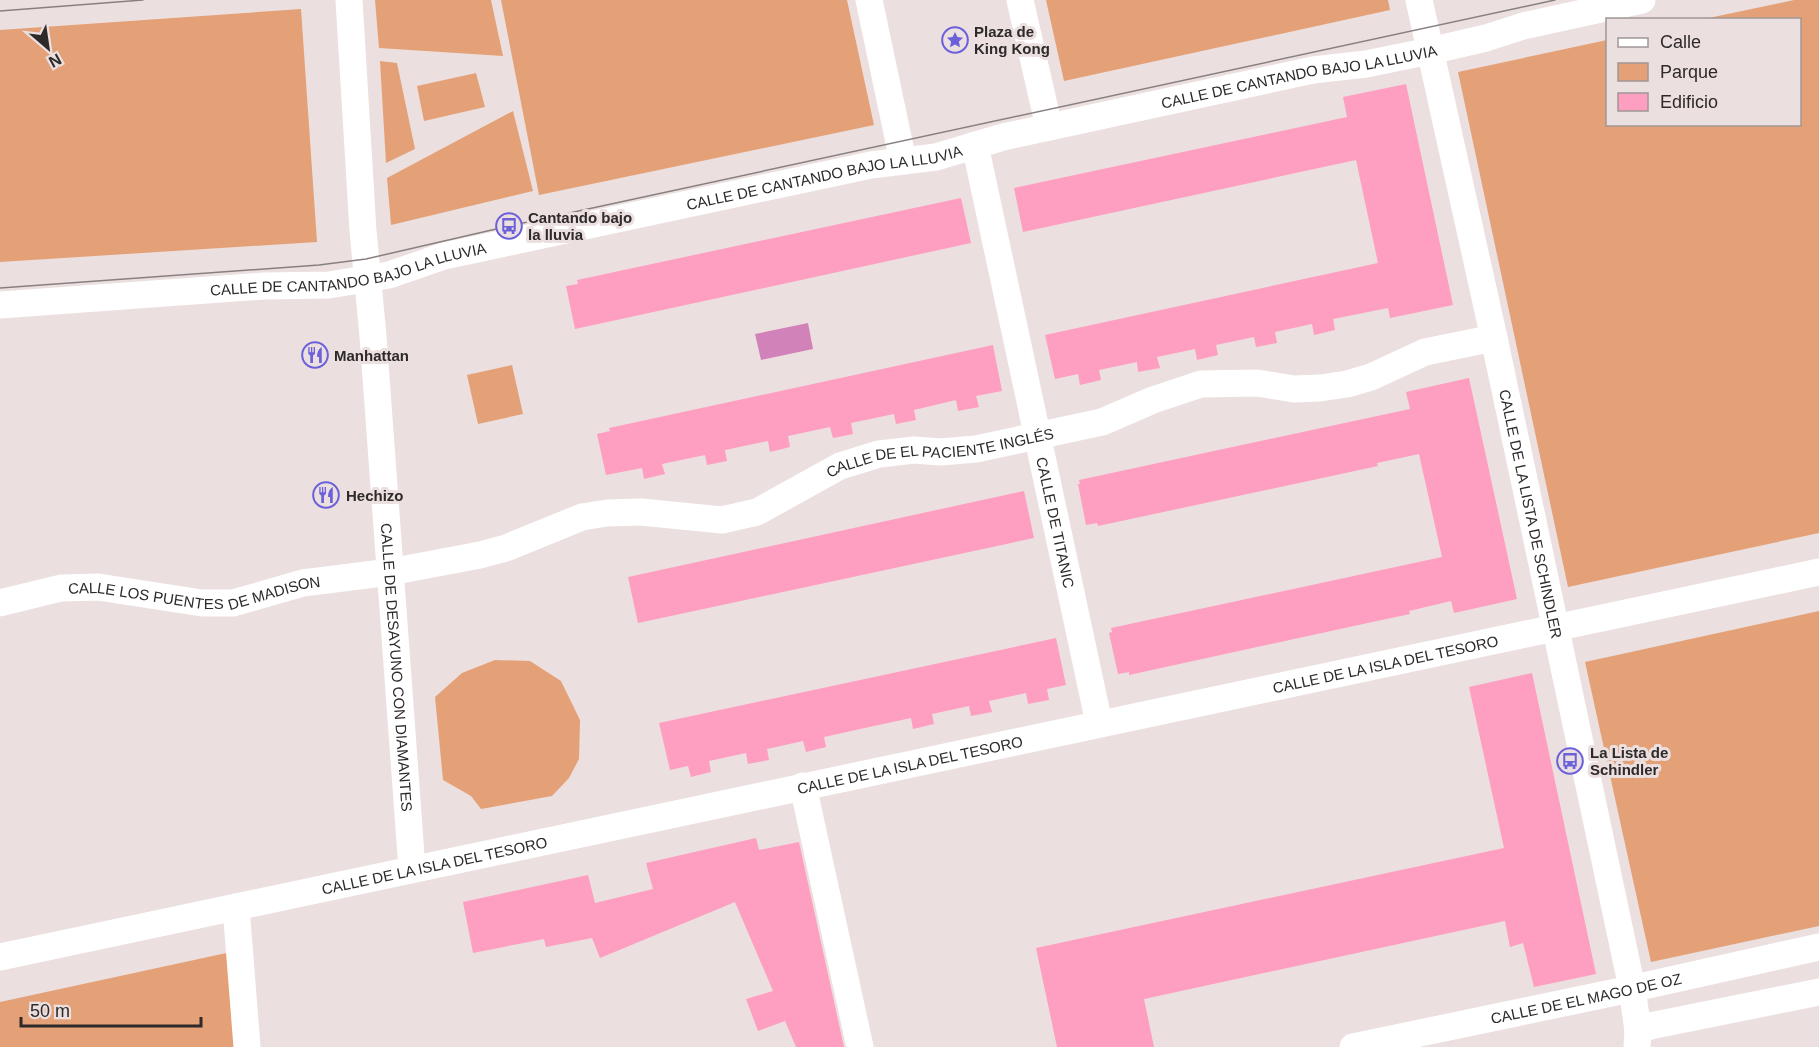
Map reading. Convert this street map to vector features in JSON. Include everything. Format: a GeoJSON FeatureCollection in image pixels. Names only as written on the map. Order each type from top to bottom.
{"type":"FeatureCollection","features":[{"type":"Feature","properties":{"kind":"street","name":"CALLE DE DESAYUNO CON DIAMANTES"},"geometry":{"type":"LineString","coordinates":[[349,0],[412,869]]}},
{"type":"Feature","properties":{"kind":"street"},"geometry":{"type":"LineString","coordinates":[[870,0],[903,161]]}},
{"type":"Feature","properties":{"kind":"street"},"geometry":{"type":"LineString","coordinates":[[1020,0],[1049,127]]}},
{"type":"Feature","properties":{"kind":"street","name":"CALLE DE LA LISTA DE SCHINDLER"},"geometry":{"type":"LineString","coordinates":[[1419,0],[1494,338],[1632,988],[1638,1039]]}},
{"type":"Feature","properties":{"kind":"street","name":"CALLE DE CANTANDO BAJO LA LLUVIA"},"geometry":{"type":"LineString","coordinates":[[0,305],[264,286],[329,285],[368,279],[389,275],[430,260],[456,254],[871,165],[936,157],[1049,127],[1313,70],[1366,64],[1430,51],[1492,37],[1523,26],[1642,0]]}},
{"type":"Feature","properties":{"kind":"street","name":"CALLE DE TITANIC"},"geometry":{"type":"LineString","coordinates":[[975,145],[1099,723]]}},
{"type":"Feature","properties":{"kind":"street","name":"CALLE DE EL PACIENTE INGLÉS"},"geometry":{"type":"LineString","coordinates":[[390,572],[506,549],[567,522],[607,513],[641,512],[722,520],[757,512],[840,466],[879,454],[914,450],[941,452],[976,449],[1102,422],[1153,400],[1202,384],[1248,383],[1294,389],[1347,384],[1425,352],[1494,338]]}},
{"type":"Feature","properties":{"kind":"street","name":"CALLE LOS PUENTES DE MADISON"},"geometry":{"type":"LineString","coordinates":[[0,603],[61,588],[98,587],[202,603],[233,603],[303,583],[390,572]]}},
{"type":"Feature","properties":{"kind":"street","name":"CALLE DE LA ISLA DEL TESORO"},"geometry":{"type":"LineString","coordinates":[[0,957],[1819,572]]}},
{"type":"Feature","properties":{"kind":"street"},"geometry":{"type":"LineString","coordinates":[[803,786],[860,1047]]}},
{"type":"Feature","properties":{"kind":"street"},"geometry":{"type":"LineString","coordinates":[[237,907],[247,1047]]}},
{"type":"Feature","properties":{"kind":"street","name":"CALLE DE EL MAGO DE OZ"},"geometry":{"type":"LineString","coordinates":[[1353,1047],[1819,947]]}},
{"type":"Feature","properties":{"kind":"street"},"geometry":{"type":"LineString","coordinates":[[1638,1039],[1650,1026],[1819,992]]}},
{"type":"Feature","properties":{"kind":"green space"},"geometry":{"type":"Polygon","coordinates":[[[375,0],[491,0],[503,56],[379,48],[375,0]]]}},
{"type":"Feature","properties":{"kind":"green space"},"geometry":{"type":"Polygon","coordinates":[[[501,0],[847,0],[874,125],[539,195],[501,0]]]}},
{"type":"Feature","properties":{"kind":"green space"},"geometry":{"type":"Polygon","coordinates":[[[1046,0],[1388,0],[1390,10],[1064,81],[1046,0]]]}},
{"type":"Feature","properties":{"kind":"green space"},"geometry":{"type":"Polygon","coordinates":[[[1794,0],[1819,0],[1819,533],[1568,587],[1458,72],[1606,40],[1606,126],[1801,126],[1801,18],[1709,18],[1794,0]]]}},
{"type":"Feature","properties":{"kind":"green space"},"geometry":{"type":"Polygon","coordinates":[[[301,9],[317,242],[0,262],[0,30],[301,9]]]}},
{"type":"Feature","properties":{"kind":"green space"},"geometry":{"type":"Polygon","coordinates":[[[380,61],[397,63],[415,149],[386,163],[380,61]]]}},
{"type":"Feature","properties":{"kind":"green space"},"geometry":{"type":"Polygon","coordinates":[[[476,73],[485,107],[424,121],[417,86],[476,73]]]}},
{"type":"Feature","properties":{"kind":"green space"},"geometry":{"type":"Polygon","coordinates":[[[513,111],[533,191],[391,225],[387,178],[513,111]]]}},
{"type":"Feature","properties":{"kind":"green space"},"geometry":{"type":"Polygon","coordinates":[[[512,365],[523,414],[478,424],[467,375],[512,365]]]}},
{"type":"Feature","properties":{"kind":"green space"},"geometry":{"type":"Polygon","coordinates":[[[1819,611],[1819,926],[1651,962],[1585,662],[1819,611]]]}},
{"type":"Feature","properties":{"kind":"green space"},"geometry":{"type":"Polygon","coordinates":[[[495,660],[530,661],[561,681],[580,720],[579,759],[569,778],[552,796],[481,809],[471,796],[443,780],[435,697],[462,673],[495,660]]]}},
{"type":"Feature","properties":{"kind":"green space"},"geometry":{"type":"Polygon","coordinates":[[[231,952],[238,1047],[0,1047],[0,1002],[231,952]]]}},
{"type":"Feature","properties":{"kind":"shaded area"},"geometry":{"type":"Polygon","coordinates":[[[808,323],[813,349],[761,360],[755,334],[808,323]]]}},
{"type":"Feature","properties":{"kind":"building"},"geometry":{"type":"Polygon","coordinates":[[[1406,84],[1453,305],[1390,318],[1388,308],[1333,319],[1335,330],[1314,335],[1312,324],[1275,332],[1277,343],[1256,347],[1254,337],[1216,345],[1218,355],[1197,360],[1195,349],[1157,357],[1160,368],[1138,372],[1137,362],[1099,370],[1101,380],[1080,385],[1078,374],[1055,379],[1045,335],[1378,263],[1356,160],[1023,232],[1014,188],[1347,117],[1343,97],[1406,84]]]}},
{"type":"Feature","properties":{"kind":"building"},"geometry":{"type":"Polygon","coordinates":[[[961,198],[971,243],[575,329],[566,286],[578,284],[577,280],[961,198]]]}},
{"type":"Feature","properties":{"kind":"building"},"geometry":{"type":"Polygon","coordinates":[[[993,345],[1002,391],[976,396],[979,407],[958,411],[956,400],[914,410],[916,420],[896,424],[894,414],[851,423],[853,434],[833,438],[830,427],[788,436],[790,447],[770,452],[768,441],[725,450],[727,461],[707,465],[705,455],[662,464],[665,474],[644,479],[642,468],[606,475],[597,434],[610,431],[609,428],[993,345]]]}},
{"type":"Feature","properties":{"kind":"building"},"geometry":{"type":"Polygon","coordinates":[[[1469,378],[1517,599],[1454,613],[1451,601],[1409,611],[1410,614],[1129,675],[1129,672],[1118,674],[1109,633],[1112,632],[1111,628],[1442,557],[1419,454],[1377,463],[1378,466],[1098,526],[1097,523],[1086,525],[1079,480],[1410,409],[1406,392],[1469,378]]]}},
{"type":"Feature","properties":{"kind":"building"},"geometry":{"type":"Polygon","coordinates":[[[1024,491],[1034,538],[638,623],[628,577],[1024,491]]]}},
{"type":"Feature","properties":{"kind":"building"},"geometry":{"type":"Polygon","coordinates":[[[1056,638],[1066,685],[1047,689],[1049,700],[1028,704],[1026,693],[989,701],[992,712],[971,716],[969,706],[932,714],[934,724],[913,729],[911,718],[824,737],[826,747],[806,752],[803,741],[767,749],[769,760],[748,764],[746,753],[709,761],[711,772],[691,777],[688,766],[670,770],[659,723],[1056,638]]]}},
{"type":"Feature","properties":{"kind":"building"},"geometry":{"type":"Polygon","coordinates":[[[1532,673],[1596,974],[1534,987],[1523,943],[1510,947],[1505,921],[1144,999],[1154,1047],[1057,1047],[1036,948],[1504,848],[1469,687],[1532,673]]]}},
{"type":"Feature","properties":{"kind":"building"},"geometry":{"type":"Polygon","coordinates":[[[756,838],[759,850],[799,842],[844,1047],[796,1047],[785,1021],[758,1031],[746,999],[773,991],[735,902],[600,958],[592,938],[546,947],[544,939],[473,953],[463,902],[588,875],[595,903],[653,889],[646,863],[756,838]]]}},
{"type":"Feature","properties":{"kind":"tram line"},"geometry":{"type":"LineString","coordinates":[[0,11],[143,0]]}},
{"type":"Feature","properties":{"kind":"tram line"},"geometry":{"type":"LineString","coordinates":[[0,288],[319,265],[366,259],[509,226],[1555,0]]}},
{"type":"Feature","properties":{"kind":"place","name":"Plaza de King Kong"},"geometry":{"type":"Point","coordinates":[955,40]}},
{"type":"Feature","properties":{"kind":"place","name":"Cantando bajo la lluvia"},"geometry":{"type":"Point","coordinates":[509,226]}},
{"type":"Feature","properties":{"kind":"place","name":"Manhattan"},"geometry":{"type":"Point","coordinates":[315,355]}},
{"type":"Feature","properties":{"kind":"place","name":"Hechizo"},"geometry":{"type":"Point","coordinates":[326,495]}},
{"type":"Feature","properties":{"kind":"place","name":"La Lista de Schindler"},"geometry":{"type":"Point","coordinates":[1570,761]}}]}
